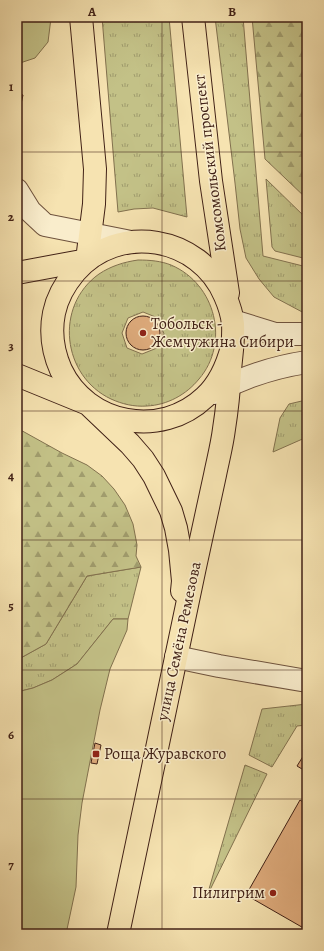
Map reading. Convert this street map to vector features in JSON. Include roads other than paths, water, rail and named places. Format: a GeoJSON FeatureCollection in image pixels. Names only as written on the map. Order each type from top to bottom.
{"type":"FeatureCollection","features":[{"type":"Feature","properties":{"kind":"main road"},"geometry":{"type":"LineString","coordinates":[[81,17],[95,170],[94,204],[87,260]]}},
{"type":"Feature","properties":{"kind":"main road","name":"Комсомольский проспект"},"geometry":{"type":"LineString","coordinates":[[194,17],[211,181],[231,314]]}},
{"type":"Feature","properties":{"kind":"main road"},"geometry":{"type":"LineString","coordinates":[[17,374],[88,404],[109,415],[125,420],[142,422],[175,416],[204,398],[215,386],[229,359],[233,334],[231,314],[224,292],[216,279],[206,267],[193,256],[179,249],[163,244],[147,242],[131,242],[115,245],[87,260],[68,280],[54,311],[52,328],[53,346],[65,378],[75,392],[88,404],[130,444],[143,459],[154,476],[171,511],[180,550],[182,581],[181,632]]}},
{"type":"Feature","properties":{"kind":"main road"},"geometry":{"type":"LineString","coordinates":[[17,273],[87,260]]}},
{"type":"Feature","properties":{"kind":"main road","name":"улица Семёна Ремезова"},"geometry":{"type":"LineString","coordinates":[[118,934],[224,431],[232,347]]}},
{"type":"Feature","properties":{"kind":"street"},"geometry":{"type":"LineString","coordinates":[[17,190],[30,211],[45,225],[131,242]]}},
{"type":"Feature","properties":{"kind":"street"},"geometry":{"type":"LineString","coordinates":[[231,314],[275,334],[307,334]]}},
{"type":"Feature","properties":{"kind":"street"},"geometry":{"type":"LineString","coordinates":[[204,398],[252,375],[307,362]]}},
{"type":"Feature","properties":{"kind":"street"},"geometry":{"type":"LineString","coordinates":[[176,657],[307,681]]}},
{"type":"Feature","properties":{"kind":"place","name":"Тобольск - Жемчужина Сибири"},"geometry":{"type":"Point","coordinates":[143,333]}},
{"type":"Feature","properties":{"kind":"place","name":"Роща Журавского"},"geometry":{"type":"Point","coordinates":[96,754]}},
{"type":"Feature","properties":{"kind":"place","name":"Пилигрим"},"geometry":{"type":"Point","coordinates":[273,893]}}]}
